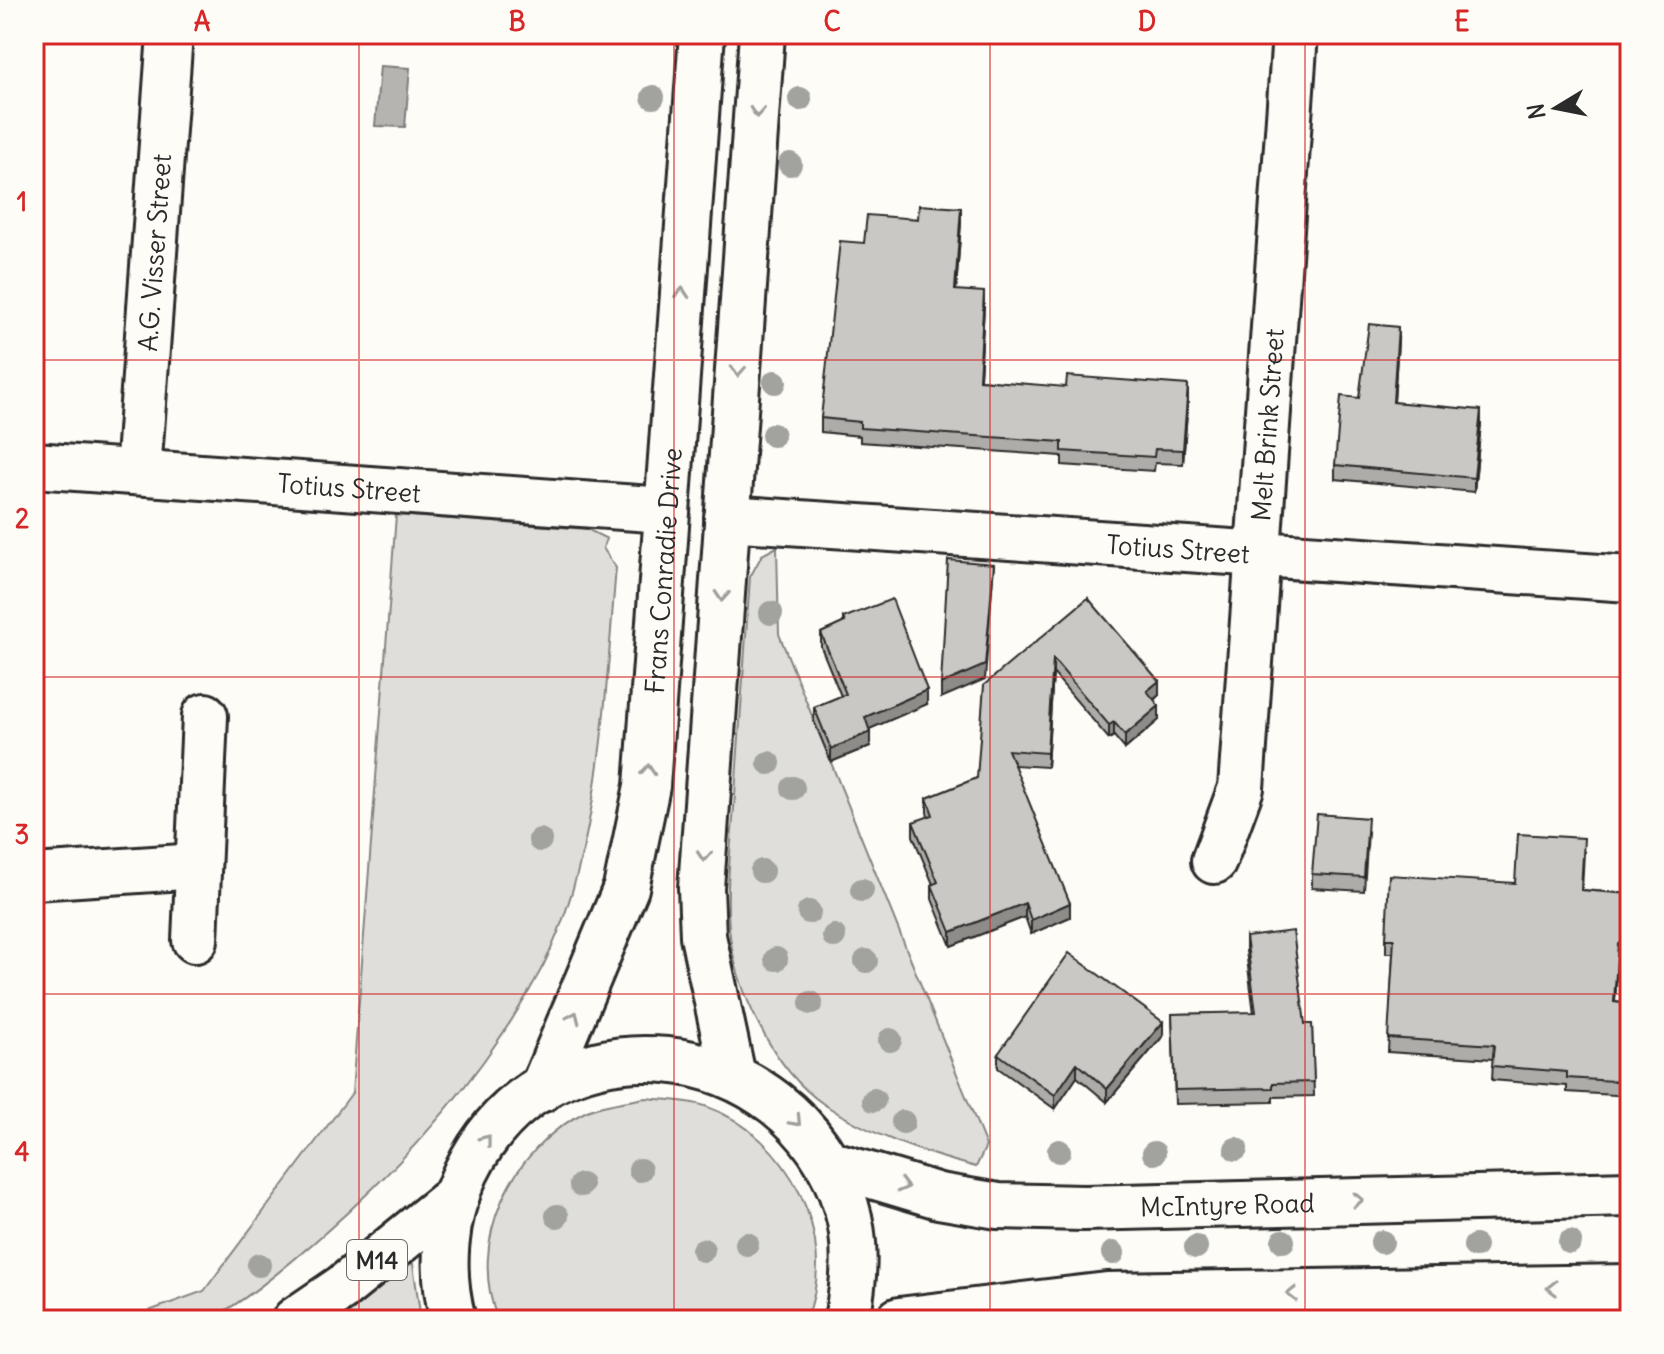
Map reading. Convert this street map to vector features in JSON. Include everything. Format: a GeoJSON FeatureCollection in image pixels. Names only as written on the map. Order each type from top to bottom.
{"type":"FeatureCollection","features":[{"type":"Feature","properties":{"kind":"main road","name":"A.G. Visser Street"},"geometry":{"type":"LineString","coordinates":[[138,472],[170,34]]}},
{"type":"Feature","properties":{"kind":"main road","name":"Frans Conradie Drive"},"geometry":{"type":"LineString","coordinates":[[542,1089],[626,888],[647,786],[702,34]]}},
{"type":"Feature","properties":{"kind":"main road"},"geometry":{"type":"LineString","coordinates":[[733,1076],[703,936],[701,888],[762,34]]}},
{"type":"Feature","properties":{"kind":"main road","name":"Melt Brink Street"},"geometry":{"type":"LineString","coordinates":[[1214,861],[1241,788],[1295,34]]}},
{"type":"Feature","properties":{"kind":"main road","name":"Totius Street"},"geometry":{"type":"LineString","coordinates":[[34,465],[665,510]]}},
{"type":"Feature","properties":{"kind":"main road","name":"Totius Street"},"geometry":{"type":"LineString","coordinates":[[727,518],[1630,579]]}},
{"type":"Feature","properties":{"kind":"main road"},"geometry":{"type":"LineString","coordinates":[[195,940],[205,716]]}},
{"type":"Feature","properties":{"kind":"main road"},"geometry":{"type":"LineString","coordinates":[[34,877],[198,866]]}},
{"type":"Feature","properties":{"kind":"main road","name":"M14"},"geometry":{"type":"LineString","coordinates":[[453,1320],[445,1262],[448,1228],[457,1195],[485,1140],[517,1107],[542,1089],[587,1068],[636,1058],[686,1061],[733,1076],[787,1111],[829,1163],[847,1207],[853,1239],[854,1273],[847,1320]]}},
{"type":"Feature","properties":{"kind":"main road","name":"McIntyre Road"},"geometry":{"type":"LineString","coordinates":[[829,1163],[939,1196],[998,1206],[1084,1208],[1630,1194]]}},
{"type":"Feature","properties":{"kind":"main road","name":"M14"},"geometry":{"type":"LineString","coordinates":[[295,1320],[342,1288],[457,1195]]}},
{"type":"Feature","properties":{"kind":"main road"},"geometry":{"type":"LineString","coordinates":[[899,1320],[953,1311],[1107,1295],[1630,1287]]}},
{"type":"Feature","properties":{"kind":"shaded area"},"geometry":{"type":"Polygon","coordinates":[[[380,66],[410,68],[405,127],[375,126],[380,66]]]}},
{"type":"Feature","properties":{"kind":"shaded area"},"geometry":{"type":"Polygon","coordinates":[[[396,515],[587,529],[607,539],[603,548],[616,568],[597,771],[589,823],[562,921],[524,1000],[480,1066],[404,1157],[336,1223],[256,1290],[217,1315],[184,1322],[124,1320],[204,1291],[352,1093],[396,515]]]}},
{"type":"Feature","properties":{"kind":"shaded area"},"geometry":{"type":"Polygon","coordinates":[[[777,547],[779,634],[986,1146],[976,1167],[936,1156],[860,1125],[806,1090],[773,1050],[748,1002],[739,976],[729,928],[728,895],[750,577],[762,555],[777,547]]]}},
{"type":"Feature","properties":{"kind":"shaded area"},"geometry":{"type":"Polygon","coordinates":[[[645,1098],[698,1104],[735,1120],[761,1140],[783,1165],[800,1193],[811,1224],[817,1256],[815,1288],[806,1320],[498,1320],[490,1290],[488,1259],[492,1229],[502,1200],[517,1173],[536,1149],[559,1128],[585,1112],[645,1098]]]}},
{"type":"Feature","properties":{"kind":"shaded area"},"geometry":{"type":"Polygon","coordinates":[[[410,1263],[413,1264],[421,1320],[341,1320],[410,1263]]]}},
{"type":"Feature","properties":{"kind":"building"},"geometry":{"type":"Polygon","coordinates":[[[919,205],[961,208],[955,290],[984,292],[979,380],[1066,387],[1067,376],[1188,385],[1183,450],[1155,449],[1154,457],[1062,451],[1062,442],[860,428],[860,422],[821,418],[840,241],[864,243],[867,215],[918,219],[919,205]]]}},
{"type":"Feature","properties":{"kind":"building"},"geometry":{"type":"Polygon","coordinates":[[[1369,324],[1398,327],[1393,402],[1481,410],[1474,478],[1335,465],[1341,396],[1359,398],[1369,324]]]}},
{"type":"Feature","properties":{"kind":"building"},"geometry":{"type":"Polygon","coordinates":[[[948,560],[994,564],[985,665],[941,684],[948,560]]]}},
{"type":"Feature","properties":{"kind":"building"},"geometry":{"type":"Polygon","coordinates":[[[1088,598],[1159,681],[1147,691],[1159,706],[1125,735],[1114,722],[1109,725],[1053,659],[1047,753],[1008,750],[1070,903],[1031,920],[1025,903],[951,932],[932,885],[938,882],[913,822],[933,815],[927,798],[977,778],[984,685],[1088,598]]]}},
{"type":"Feature","properties":{"kind":"building"},"geometry":{"type":"Polygon","coordinates":[[[892,599],[927,690],[865,717],[870,732],[831,749],[814,707],[846,694],[821,633],[845,622],[843,618],[892,599]]]}},
{"type":"Feature","properties":{"kind":"building"},"geometry":{"type":"Polygon","coordinates":[[[1317,814],[1368,818],[1364,877],[1312,874],[1317,814]]]}},
{"type":"Feature","properties":{"kind":"building"},"geometry":{"type":"Polygon","coordinates":[[[1518,834],[1584,838],[1581,890],[1630,894],[1629,937],[1618,943],[1614,1002],[1630,1004],[1630,1082],[1567,1078],[1567,1072],[1492,1066],[1494,1045],[1388,1038],[1394,939],[1386,939],[1389,875],[1515,883],[1518,834]]]}},
{"type":"Feature","properties":{"kind":"building"},"geometry":{"type":"Polygon","coordinates":[[[1293,931],[1305,1024],[1312,1024],[1314,1082],[1273,1083],[1273,1088],[1175,1090],[1172,1014],[1256,1012],[1246,937],[1293,931]]]}},
{"type":"Feature","properties":{"kind":"building"},"geometry":{"type":"Polygon","coordinates":[[[1069,953],[1163,1022],[1107,1089],[1077,1063],[1055,1095],[998,1054],[1069,953]]]}}]}
